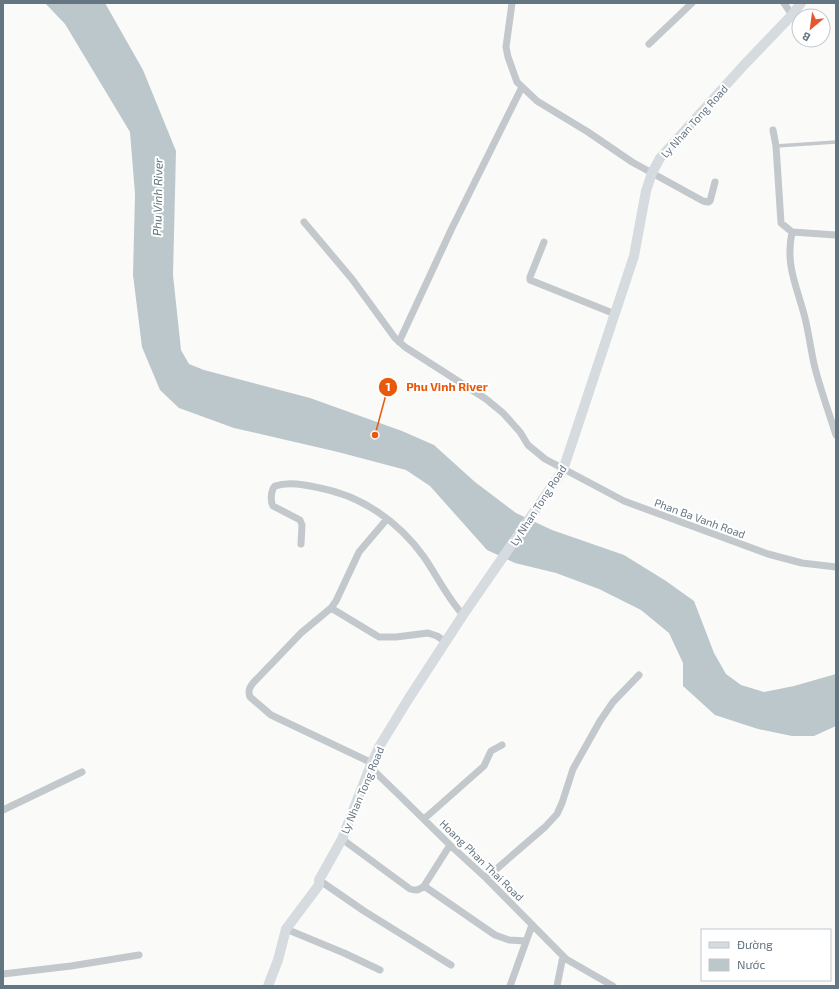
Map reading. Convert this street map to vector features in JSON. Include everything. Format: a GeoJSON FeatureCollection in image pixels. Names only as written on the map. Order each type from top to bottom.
{"type":"FeatureCollection","features":[{"type":"Feature","properties":{"kind":"street"},"geometry":{"type":"LineString","coordinates":[[512,3],[506,46],[508,57],[517,82],[537,101],[588,132],[632,162],[703,201],[708,202],[712,198],[715,182]]}},
{"type":"Feature","properties":{"kind":"street"},"geometry":{"type":"LineString","coordinates":[[649,44],[692,3]]}},
{"type":"Feature","properties":{"kind":"street"},"geometry":{"type":"LineString","coordinates":[[784,3],[791,14]]}},
{"type":"Feature","properties":{"kind":"street","name":"Ly Nhan Tong Road"},"geometry":{"type":"LineString","coordinates":[[268,986],[278,960],[286,929],[319,885],[319,880],[342,839],[379,747],[463,615],[564,470],[634,256],[646,191],[652,173],[660,158],[744,65],[791,16]]}},
{"type":"Feature","properties":{"kind":"street"},"geometry":{"type":"LineString","coordinates":[[399,342],[452,228],[522,87]]}},
{"type":"Feature","properties":{"kind":"street"},"geometry":{"type":"LineString","coordinates":[[773,130],[776,146],[781,223],[789,230],[836,235]]}},
{"type":"Feature","properties":{"kind":"street","name":"Phan Ba Vanh Road"},"geometry":{"type":"LineString","coordinates":[[304,222],[352,279],[366,300],[399,342],[486,400],[503,414],[520,432],[528,445],[545,459],[624,501],[768,554],[802,563],[836,566]]}},
{"type":"Feature","properties":{"kind":"street"},"geometry":{"type":"LineString","coordinates":[[789,230],[789,249],[793,278],[802,305],[816,370],[836,435]]}},
{"type":"Feature","properties":{"kind":"street"},"geometry":{"type":"LineString","coordinates":[[544,242],[530,280],[615,314]]}},
{"type":"Feature","properties":{"kind":"street"},"geometry":{"type":"LineString","coordinates":[[301,544],[302,524],[300,520],[273,506],[273,488],[275,486],[296,484],[333,490],[358,500],[387,518],[414,544],[454,605],[463,615]]}},
{"type":"Feature","properties":{"kind":"street"},"geometry":{"type":"LineString","coordinates":[[387,518],[359,552],[336,601],[331,608],[379,637],[428,634],[437,636],[446,642]]}},
{"type":"Feature","properties":{"kind":"street","name":"Hoang Phan Thai Road"},"geometry":{"type":"LineString","coordinates":[[331,608],[301,633],[253,683],[248,693],[250,697],[271,714],[371,765],[450,846],[486,878],[563,956],[572,963],[613,986]]}},
{"type":"Feature","properties":{"kind":"street"},"geometry":{"type":"LineString","coordinates":[[486,878],[537,835],[557,814],[573,769],[600,720],[613,702],[639,675]]}},
{"type":"Feature","properties":{"kind":"street"},"geometry":{"type":"LineString","coordinates":[[424,819],[481,769],[491,751],[502,745]]}},
{"type":"Feature","properties":{"kind":"street"},"geometry":{"type":"LineString","coordinates":[[3,810],[82,772]]}},
{"type":"Feature","properties":{"kind":"street"},"geometry":{"type":"LineString","coordinates":[[342,839],[410,889],[419,890],[424,886],[450,846]]}},
{"type":"Feature","properties":{"kind":"street"},"geometry":{"type":"LineString","coordinates":[[319,880],[364,911],[451,965]]}},
{"type":"Feature","properties":{"kind":"street"},"geometry":{"type":"LineString","coordinates":[[424,886],[495,935],[509,940],[526,941]]}},
{"type":"Feature","properties":{"kind":"street"},"geometry":{"type":"LineString","coordinates":[[510,986],[532,925]]}},
{"type":"Feature","properties":{"kind":"street"},"geometry":{"type":"LineString","coordinates":[[286,929],[380,970]]}},
{"type":"Feature","properties":{"kind":"street"},"geometry":{"type":"LineString","coordinates":[[3,974],[70,966],[139,955]]}},
{"type":"Feature","properties":{"kind":"street"},"geometry":{"type":"LineString","coordinates":[[557,986],[563,956]]}},
{"type":"Feature","properties":{"kind":"lane"},"geometry":{"type":"LineString","coordinates":[[776,146],[836,142]]}},
{"type":"Feature","properties":{"kind":"water"},"geometry":{"type":"Polygon","coordinates":[[[45,3],[105,3],[143,70],[176,151],[173,275],[181,350],[189,364],[204,370],[310,398],[402,431],[434,445],[475,482],[516,513],[552,530],[624,555],[666,581],[694,601],[714,653],[726,674],[741,685],[764,692],[794,686],[836,674],[836,726],[814,736],[792,736],[758,729],[715,715],[683,686],[683,663],[669,633],[641,610],[599,589],[556,573],[515,563],[487,550],[430,486],[406,470],[338,452],[234,428],[179,408],[160,390],[142,347],[133,275],[135,194],[130,132],[65,24],[45,3]]]}},
{"type":"Feature","properties":{"kind":"place","name":"Phu Vinh River"},"geometry":{"type":"Point","coordinates":[375,435]}}]}
